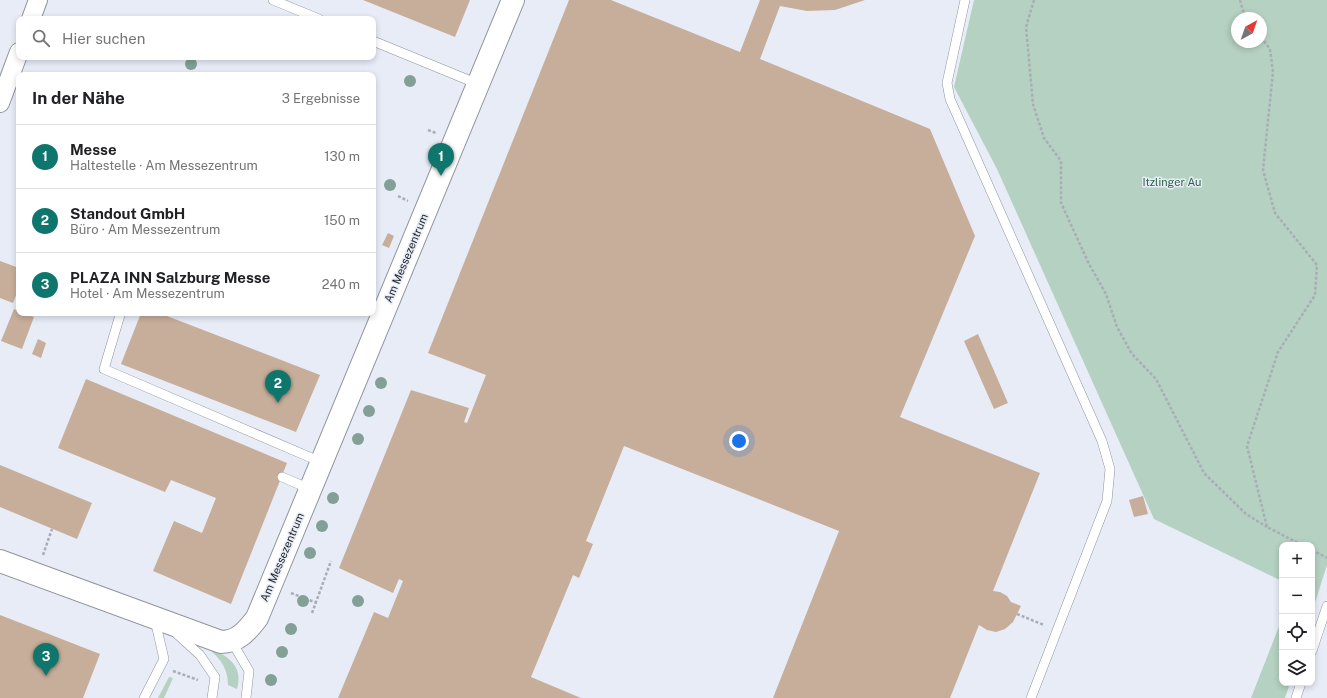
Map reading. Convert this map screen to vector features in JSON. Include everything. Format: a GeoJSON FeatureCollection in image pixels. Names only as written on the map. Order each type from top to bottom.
{"type":"FeatureCollection","features":[{"type":"Feature","properties":{"kind":"street"},"geometry":{"type":"LineString","coordinates":[[32,16],[38,0]]}},
{"type":"Feature","properties":{"kind":"street","name":"Am Messezentrum"},"geometry":{"type":"LineString","coordinates":[[232,642],[240,637],[257,618],[513,0]]}},
{"type":"Feature","properties":{"kind":"street"},"geometry":{"type":"LineString","coordinates":[[0,103],[16,60]]}},
{"type":"Feature","properties":{"kind":"street"},"geometry":{"type":"LineString","coordinates":[[0,561],[221,642],[232,642]]}},
{"type":"Feature","properties":{"kind":"street"},"geometry":{"type":"LineString","coordinates":[[155,618],[185,615],[222,629],[233,631],[251,626]]}},
{"type":"Feature","properties":{"kind":"lane"},"geometry":{"type":"LineString","coordinates":[[273,0],[312,16]]}},
{"type":"Feature","properties":{"kind":"lane"},"geometry":{"type":"LineString","coordinates":[[965,0],[948,83],[950,99],[1102,441],[1110,469],[1107,501],[1030,698]]}},
{"type":"Feature","properties":{"kind":"lane"},"geometry":{"type":"LineString","coordinates":[[376,42],[479,84]]}},
{"type":"Feature","properties":{"kind":"lane"},"geometry":{"type":"LineString","coordinates":[[120,316],[104,369],[321,462]]}},
{"type":"Feature","properties":{"kind":"lane"},"geometry":{"type":"LineString","coordinates":[[282,477],[310,489]]}},
{"type":"Feature","properties":{"kind":"lane"},"geometry":{"type":"LineString","coordinates":[[1312,650],[1327,606]]}},
{"type":"Feature","properties":{"kind":"lane"},"geometry":{"type":"LineString","coordinates":[[144,698],[164,659],[155,618]]}},
{"type":"Feature","properties":{"kind":"lane"},"geometry":{"type":"LineString","coordinates":[[155,618],[185,640],[200,655],[215,677],[212,698]]}},
{"type":"Feature","properties":{"kind":"lane"},"geometry":{"type":"LineString","coordinates":[[232,642],[250,671],[246,698]]}},
{"type":"Feature","properties":{"kind":"lane"},"geometry":{"type":"LineString","coordinates":[[1296,698],[1300,686]]}},
{"type":"Feature","properties":{"kind":"path"},"geometry":{"type":"LineString","coordinates":[[1034,0],[1026,27],[1033,104],[1044,138],[1061,162],[1061,203],[1089,264],[1106,294],[1117,327],[1132,354],[1156,379],[1204,473],[1246,514],[1296,542]]}},
{"type":"Feature","properties":{"kind":"path"},"geometry":{"type":"LineString","coordinates":[[1240,0],[1243,12]]}},
{"type":"Feature","properties":{"kind":"path"},"geometry":{"type":"LineString","coordinates":[[1267,45],[1270,49],[1273,72],[1263,170],[1275,213],[1317,264],[1316,295],[1278,352],[1247,446],[1267,527]]}},
{"type":"Feature","properties":{"kind":"path"},"geometry":{"type":"LineString","coordinates":[[36,575],[52,529]]}},
{"type":"Feature","properties":{"kind":"path"},"geometry":{"type":"LineString","coordinates":[[1315,552],[1327,558]]}},
{"type":"Feature","properties":{"kind":"path"},"geometry":{"type":"LineString","coordinates":[[312,613],[317,603],[331,561]]}},
{"type":"Feature","properties":{"kind":"path"},"geometry":{"type":"LineString","coordinates":[[291,593],[317,603]]}},
{"type":"Feature","properties":{"kind":"path"},"geometry":{"type":"LineString","coordinates":[[1017,614],[1057,630]]}},
{"type":"Feature","properties":{"kind":"green space","name":"Itzlinger Au"},"geometry":{"type":"Polygon","coordinates":[[[974,0],[1327,0],[1327,565],[1315,603],[1315,542],[1279,542],[1279,580],[1154,519],[997,169],[954,87],[974,0]]]}},
{"type":"Feature","properties":{"kind":"green space"},"geometry":{"type":"Polygon","coordinates":[[[1279,627],[1279,686],[1289,686],[1285,698],[1251,698],[1279,627]]]}},
{"type":"Feature","properties":{"kind":"green space"},"geometry":{"type":"Polygon","coordinates":[[[205,646],[220,653],[232,662],[238,673],[237,689],[228,685],[228,679],[222,663],[205,646]]]}},
{"type":"Feature","properties":{"kind":"green space"},"geometry":{"type":"Polygon","coordinates":[[[169,677],[173,678],[164,698],[158,698],[169,677]]]}},
{"type":"Feature","properties":{"kind":"building"},"geometry":{"type":"Polygon","coordinates":[[[363,0],[470,0],[455,37],[363,0]]]}},
{"type":"Feature","properties":{"kind":"building"},"geometry":{"type":"Polygon","coordinates":[[[569,0],[611,0],[740,52],[760,0],[865,0],[835,10],[807,11],[780,6],[760,59],[930,129],[975,236],[900,417],[1040,473],[993,591],[1000,592],[1007,596],[1011,602],[1021,606],[1013,622],[1005,629],[996,632],[987,630],[979,625],[950,698],[773,698],[839,531],[624,446],[586,541],[593,544],[579,578],[573,575],[531,677],[581,698],[338,698],[374,612],[388,618],[403,581],[399,579],[393,593],[339,568],[411,390],[469,408],[464,422],[467,423],[486,375],[428,353],[569,0]]]}},
{"type":"Feature","properties":{"kind":"building"},"geometry":{"type":"Polygon","coordinates":[[[388,233],[394,236],[389,248],[382,245],[388,233]]]}},
{"type":"Feature","properties":{"kind":"building"},"geometry":{"type":"Polygon","coordinates":[[[0,261],[16,267],[16,296],[13,303],[0,298],[0,261]]]}},
{"type":"Feature","properties":{"kind":"building"},"geometry":{"type":"Polygon","coordinates":[[[14,309],[16,310],[16,316],[34,317],[22,349],[1,341],[14,309]]]}},
{"type":"Feature","properties":{"kind":"building"},"geometry":{"type":"Polygon","coordinates":[[[140,316],[167,316],[320,375],[296,432],[121,364],[140,316]]]}},
{"type":"Feature","properties":{"kind":"building"},"geometry":{"type":"Polygon","coordinates":[[[978,334],[1008,403],[994,409],[964,341],[978,334]]]}},
{"type":"Feature","properties":{"kind":"building"},"geometry":{"type":"Polygon","coordinates":[[[38,339],[46,343],[41,358],[32,354],[38,339]]]}},
{"type":"Feature","properties":{"kind":"building"},"geometry":{"type":"Polygon","coordinates":[[[86,379],[287,463],[231,604],[153,571],[174,521],[202,533],[216,498],[171,480],[165,492],[58,448],[86,379]]]}},
{"type":"Feature","properties":{"kind":"building"},"geometry":{"type":"Polygon","coordinates":[[[0,465],[92,503],[77,539],[0,507],[0,465]]]}},
{"type":"Feature","properties":{"kind":"building"},"geometry":{"type":"Polygon","coordinates":[[[1143,496],[1148,514],[1134,517],[1129,500],[1143,496]]]}},
{"type":"Feature","properties":{"kind":"building"},"geometry":{"type":"Polygon","coordinates":[[[0,615],[100,654],[83,698],[0,698],[0,615]]]}},
{"type":"Feature","properties":{"kind":"place","name":"Messe"},"geometry":{"type":"Point","coordinates":[441,176]}},
{"type":"Feature","properties":{"kind":"place","name":"Standout GmbH"},"geometry":{"type":"Point","coordinates":[278,403]}},
{"type":"Feature","properties":{"kind":"place","name":"PLAZA INN Salzburg Messe"},"geometry":{"type":"Point","coordinates":[46,676]}}]}
